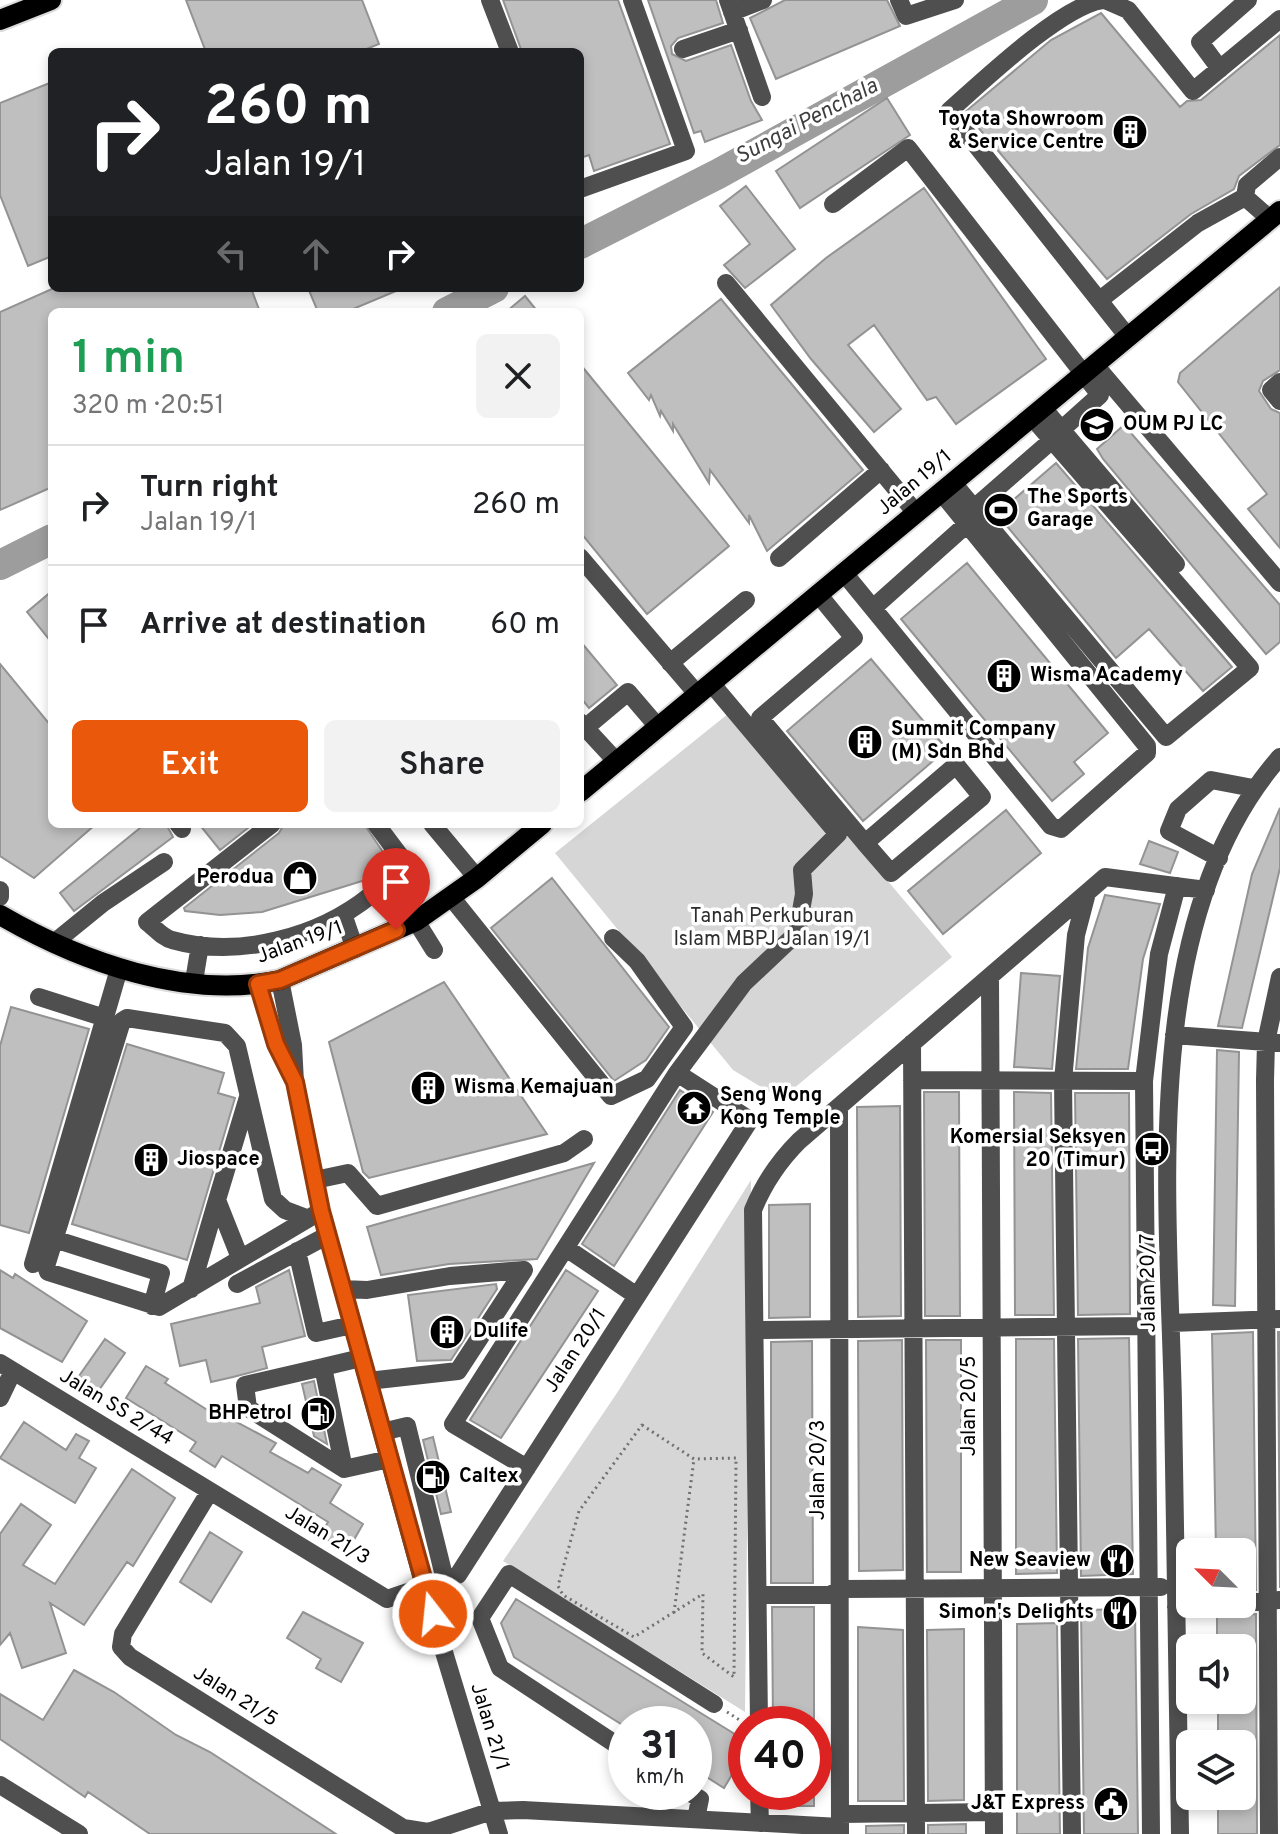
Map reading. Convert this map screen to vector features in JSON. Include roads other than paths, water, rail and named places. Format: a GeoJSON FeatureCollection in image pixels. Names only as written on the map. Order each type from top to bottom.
{"type":"FeatureCollection","features":[{"type":"Feature","properties":{"kind":"main road"},"geometry":{"type":"LineString","coordinates":[[0,20],[51,0]]}},
{"type":"Feature","properties":{"kind":"main road","name":"Jalan 19/1"},"geometry":{"type":"LineString","coordinates":[[584,789],[1275,215]]}},
{"type":"Feature","properties":{"kind":"main road","name":"Jalan 19/1"},"geometry":{"type":"LineString","coordinates":[[0,915],[119,969],[194,981],[258,984],[280,980],[416,921],[477,878],[537,828]]}},
{"type":"Feature","properties":{"kind":"street"},"geometry":{"type":"LineString","coordinates":[[490,0],[508,48]]}},
{"type":"Feature","properties":{"kind":"street"},"geometry":{"type":"LineString","coordinates":[[584,188],[686,151],[632,0]]}},
{"type":"Feature","properties":{"kind":"street"},"geometry":{"type":"LineString","coordinates":[[683,49],[733,14],[763,0]]}},
{"type":"Feature","properties":{"kind":"street"},"geometry":{"type":"LineString","coordinates":[[899,0],[906,16],[955,0]]}},
{"type":"Feature","properties":{"kind":"street"},"geometry":{"type":"LineString","coordinates":[[1128,337],[1101,299],[949,111],[1008,59],[1091,2],[1104,0],[1128,10],[1193,91],[1280,19]]}},
{"type":"Feature","properties":{"kind":"street"},"geometry":{"type":"LineString","coordinates":[[1220,69],[1200,42],[1248,0]]}},
{"type":"Feature","properties":{"kind":"street"},"geometry":{"type":"LineString","coordinates":[[733,14],[762,97]]}},
{"type":"Feature","properties":{"kind":"street"},"geometry":{"type":"LineString","coordinates":[[833,204],[908,148],[1089,369],[1280,583]]}},
{"type":"Feature","properties":{"kind":"street"},"geometry":{"type":"LineString","coordinates":[[1245,197],[1247,185],[1280,157]]}},
{"type":"Feature","properties":{"kind":"street"},"geometry":{"type":"LineString","coordinates":[[1101,299],[1198,223],[1245,197]]}},
{"type":"Feature","properties":{"kind":"street"},"geometry":{"type":"LineString","coordinates":[[1245,197],[1275,215]]}},
{"type":"Feature","properties":{"kind":"street"},"geometry":{"type":"LineString","coordinates":[[726,283],[916,513]]}},
{"type":"Feature","properties":{"kind":"street"},"geometry":{"type":"LineString","coordinates":[[873,608],[1100,395],[1089,369]]}},
{"type":"Feature","properties":{"kind":"street"},"geometry":{"type":"LineString","coordinates":[[1280,382],[1271,390],[1280,401]]}},
{"type":"Feature","properties":{"kind":"street"},"geometry":{"type":"LineString","coordinates":[[970,516],[1166,737],[1250,668],[1037,412]]}},
{"type":"Feature","properties":{"kind":"street"},"geometry":{"type":"LineString","coordinates":[[1056,436],[1176,564]]}},
{"type":"Feature","properties":{"kind":"street"},"geometry":{"type":"LineString","coordinates":[[779,558],[881,470]]}},
{"type":"Feature","properties":{"kind":"street"},"geometry":{"type":"LineString","coordinates":[[844,573],[1056,830],[1147,753],[1145,741],[947,488]]}},
{"type":"Feature","properties":{"kind":"street"},"geometry":{"type":"LineString","coordinates":[[527,1468],[453,1424],[677,1073],[744,983],[797,933],[804,904],[802,870],[838,834],[704,689],[670,663],[584,562]]}},
{"type":"Feature","properties":{"kind":"street"},"geometry":{"type":"LineString","coordinates":[[818,594],[854,638],[760,718],[865,843],[891,873],[982,797],[956,765],[865,843]]}},
{"type":"Feature","properties":{"kind":"street"},"geometry":{"type":"LineString","coordinates":[[670,663],[746,600]]}},
{"type":"Feature","properties":{"kind":"street"},"geometry":{"type":"LineString","coordinates":[[584,724],[628,692],[658,727]]}},
{"type":"Feature","properties":{"kind":"street"},"geometry":{"type":"LineString","coordinates":[[584,726],[617,762]]}},
{"type":"Feature","properties":{"kind":"street","name":"Jalan 20/7"},"geometry":{"type":"LineString","coordinates":[[1176,1587],[1167,1095],[1174,1035],[1206,890],[1253,788],[1280,757]]}},
{"type":"Feature","properties":{"kind":"street"},"geometry":{"type":"LineString","coordinates":[[1219,858],[1169,831],[1178,809],[1211,780],[1253,788]]}},
{"type":"Feature","properties":{"kind":"street"},"geometry":{"type":"LineString","coordinates":[[267,828],[147,922],[168,940],[200,945],[299,936],[344,917],[383,885],[399,863],[400,856],[379,828]]}},
{"type":"Feature","properties":{"kind":"street"},"geometry":{"type":"LineString","coordinates":[[435,828],[477,878]]}},
{"type":"Feature","properties":{"kind":"street"},"geometry":{"type":"LineString","coordinates":[[55,942],[103,903],[164,862]]}},
{"type":"Feature","properties":{"kind":"street"},"geometry":{"type":"LineString","coordinates":[[759,1706],[753,1210],[780,1160],[1105,877],[1206,890]]}},
{"type":"Feature","properties":{"kind":"street","name":"Jalan 20/7"},"geometry":{"type":"LineString","coordinates":[[1151,1834],[1144,1081],[1159,954],[1177,886]]}},
{"type":"Feature","properties":{"kind":"street"},"geometry":{"type":"LineString","coordinates":[[0,890],[0,897]]}},
{"type":"Feature","properties":{"kind":"street"},"geometry":{"type":"LineString","coordinates":[[1072,1834],[1063,1081],[1076,935],[1087,893]]}},
{"type":"Feature","properties":{"kind":"street"},"geometry":{"type":"LineString","coordinates":[[451,897],[611,1096],[647,1079],[684,1027],[637,961],[613,938]]}},
{"type":"Feature","properties":{"kind":"street"},"geometry":{"type":"LineString","coordinates":[[344,917],[355,949]]}},
{"type":"Feature","properties":{"kind":"street"},"geometry":{"type":"LineString","coordinates":[[416,921],[434,950]]}},
{"type":"Feature","properties":{"kind":"street"},"geometry":{"type":"LineString","coordinates":[[194,981],[200,945]]}},
{"type":"Feature","properties":{"kind":"street"},"geometry":{"type":"LineString","coordinates":[[33,1264],[119,969]]}},
{"type":"Feature","properties":{"kind":"street"},"geometry":{"type":"LineString","coordinates":[[1269,1834],[1273,1601],[1273,1042],[1280,977]]}},
{"type":"Feature","properties":{"kind":"street","name":"Jalan 20/5"},"geometry":{"type":"LineString","coordinates":[[990,978],[994,1834]]}},
{"type":"Feature","properties":{"kind":"street"},"geometry":{"type":"LineString","coordinates":[[280,980],[293,1045],[295,1082]]}},
{"type":"Feature","properties":{"kind":"street"},"geometry":{"type":"LineString","coordinates":[[258,984],[276,1044],[295,1082]]}},
{"type":"Feature","properties":{"kind":"street"},"geometry":{"type":"LineString","coordinates":[[39,997],[105,1018]]}},
{"type":"Feature","properties":{"kind":"street"},"geometry":{"type":"LineString","coordinates":[[127,1018],[225,1033],[237,1046],[273,1199],[285,1210],[313,1214],[164,1306],[152,1306],[48,1272],[46,1266],[122,1021],[127,1018]]}},
{"type":"Feature","properties":{"kind":"street"},"geometry":{"type":"LineString","coordinates":[[1174,1035],[1273,1042]]}},
{"type":"Feature","properties":{"kind":"street"},"geometry":{"type":"LineString","coordinates":[[912,1043],[911,1329],[916,1834]]}},
{"type":"Feature","properties":{"kind":"street","name":"Jalan 20/1"},"geometry":{"type":"LineString","coordinates":[[424,1586],[458,1575],[750,1120],[677,1073]]}},
{"type":"Feature","properties":{"kind":"street"},"geometry":{"type":"LineString","coordinates":[[912,1080],[1144,1081]]}},
{"type":"Feature","properties":{"kind":"street","name":"Jalan 21/1"},"geometry":{"type":"LineString","coordinates":[[295,1082],[315,1180],[313,1214],[328,1235],[424,1586],[499,1834]]}},
{"type":"Feature","properties":{"kind":"street"},"geometry":{"type":"LineString","coordinates":[[191,1289],[249,1095]]}},
{"type":"Feature","properties":{"kind":"street","name":"Jalan 20/3"},"geometry":{"type":"LineString","coordinates":[[839,1107],[842,1330],[840,1825]]}},
{"type":"Feature","properties":{"kind":"street"},"geometry":{"type":"LineString","coordinates":[[315,1180],[348,1173],[377,1206],[564,1153],[584,1139]]}},
{"type":"Feature","properties":{"kind":"street"},"geometry":{"type":"LineString","coordinates":[[217,1200],[240,1258]]}},
{"type":"Feature","properties":{"kind":"street"},"geometry":{"type":"LineString","coordinates":[[237,1284],[328,1235]]}},
{"type":"Feature","properties":{"kind":"street"},"geometry":{"type":"LineString","coordinates":[[54,1239],[161,1273],[152,1306]]}},
{"type":"Feature","properties":{"kind":"street"},"geometry":{"type":"LineString","coordinates":[[566,1248],[637,1296]]}},
{"type":"Feature","properties":{"kind":"street"},"geometry":{"type":"LineString","coordinates":[[297,1251],[316,1333],[352,1325]]}},
{"type":"Feature","properties":{"kind":"street"},"geometry":{"type":"LineString","coordinates":[[342,1289],[367,1290],[450,1276],[524,1270],[458,1371],[368,1381]]}},
{"type":"Feature","properties":{"kind":"street"},"geometry":{"type":"LineString","coordinates":[[1171,1323],[1272,1319]]}},
{"type":"Feature","properties":{"kind":"street"},"geometry":{"type":"LineString","coordinates":[[756,1330],[1144,1326]]}},
{"type":"Feature","properties":{"kind":"street"},"geometry":{"type":"LineString","coordinates":[[361,1358],[245,1385],[248,1408],[344,1469],[389,1459]]}},
{"type":"Feature","properties":{"kind":"street"},"geometry":{"type":"LineString","coordinates":[[0,1398],[6,1367]]}},
{"type":"Feature","properties":{"kind":"street","name":"Jalan SS 2/44"},"geometry":{"type":"LineString","coordinates":[[6,1367],[210,1491]]}},
{"type":"Feature","properties":{"kind":"street"},"geometry":{"type":"LineString","coordinates":[[323,1367],[344,1469]]}},
{"type":"Feature","properties":{"kind":"street"},"geometry":{"type":"LineString","coordinates":[[382,1432],[407,1426],[445,1580]]}},
{"type":"Feature","properties":{"kind":"street","name":"Jalan 21/3"},"geometry":{"type":"LineString","coordinates":[[210,1491],[387,1599],[424,1586]]}},
{"type":"Feature","properties":{"kind":"street","name":"Jalan 21/5"},"geometry":{"type":"LineString","coordinates":[[210,1491],[123,1634],[121,1647],[130,1657],[403,1828],[428,1832],[492,1811]]}},
{"type":"Feature","properties":{"kind":"street"},"geometry":{"type":"LineString","coordinates":[[608,1739],[500,1668],[480,1618],[509,1574],[714,1704]]}},
{"type":"Feature","properties":{"kind":"street"},"geometry":{"type":"LineString","coordinates":[[758,1595],[830,1595],[841,1589],[1176,1587]]}},
{"type":"Feature","properties":{"kind":"street","name":"Jalan 20/7"},"geometry":{"type":"LineString","coordinates":[[1176,1618],[1180,1834]]}},
{"type":"Feature","properties":{"kind":"street"},"geometry":{"type":"LineString","coordinates":[[0,1785],[79,1834]]}},
{"type":"Feature","properties":{"kind":"street"},"geometry":{"type":"LineString","coordinates":[[696,1819],[698,1810]]}},
{"type":"Feature","properties":{"kind":"street"},"geometry":{"type":"LineString","coordinates":[[760,1810],[760,1823]]}},
{"type":"Feature","properties":{"kind":"street"},"geometry":{"type":"LineString","coordinates":[[492,1811],[840,1825],[916,1813],[994,1812]]}},
{"type":"Feature","properties":{"kind":"waterway","name":"Sungai Penchala"},"geometry":{"type":"LineString","coordinates":[[584,242],[718,174],[1033,0]]}},
{"type":"Feature","properties":{"kind":"waterway","name":"Sungai Penchala"},"geometry":{"type":"LineString","coordinates":[[455,308],[486,292]]}},
{"type":"Feature","properties":{"kind":"waterway","name":"Sungai Penchala"},"geometry":{"type":"LineString","coordinates":[[0,565],[48,541]]}},
{"type":"Feature","properties":{"kind":"place","name":"Toyota Showroom & Service Centre"},"geometry":{"type":"Point","coordinates":[1130,132]}},
{"type":"Feature","properties":{"kind":"place","name":"OUM PJ LC"},"geometry":{"type":"Point","coordinates":[1097,425]}},
{"type":"Feature","properties":{"kind":"place","name":"The Sports Garage"},"geometry":{"type":"Point","coordinates":[1001,510]}},
{"type":"Feature","properties":{"kind":"place","name":"Wisma Academy"},"geometry":{"type":"Point","coordinates":[1004,676]}},
{"type":"Feature","properties":{"kind":"place","name":"Summit Company (M) Sdn Bhd"},"geometry":{"type":"Point","coordinates":[865,742]}},
{"type":"Feature","properties":{"kind":"place","name":"Perodua"},"geometry":{"type":"Point","coordinates":[300,878]}},
{"type":"Feature","properties":{"kind":"place","name":"Wisma Kemajuan"},"geometry":{"type":"Point","coordinates":[428,1088]}},
{"type":"Feature","properties":{"kind":"place","name":"Seng Wong Kong Temple"},"geometry":{"type":"Point","coordinates":[694,1108]}},
{"type":"Feature","properties":{"kind":"place","name":"Komersial Seksyen 20 (Timur)"},"geometry":{"type":"Point","coordinates":[1152,1149]}},
{"type":"Feature","properties":{"kind":"place","name":"Jiospace"},"geometry":{"type":"Point","coordinates":[151,1160]}},
{"type":"Feature","properties":{"kind":"place","name":"Dulife"},"geometry":{"type":"Point","coordinates":[447,1332]}},
{"type":"Feature","properties":{"kind":"place","name":"BHPetrol"},"geometry":{"type":"Point","coordinates":[318,1414]}},
{"type":"Feature","properties":{"kind":"place","name":"Caltex"},"geometry":{"type":"Point","coordinates":[433,1477]}},
{"type":"Feature","properties":{"kind":"place","name":"New Seaview"},"geometry":{"type":"Point","coordinates":[1117,1561]}},
{"type":"Feature","properties":{"kind":"place","name":"Simon's Delights"},"geometry":{"type":"Point","coordinates":[1120,1613]}},
{"type":"Feature","properties":{"kind":"place","name":"J&T Express"},"geometry":{"type":"Point","coordinates":[1111,1804]}},
{"type":"Feature","properties":{"kind":"park label","name":"Tanah Perkuburan Islam MBPJ Jalan 19/1"},"geometry":{"type":"Point","coordinates":[772,928]}}]}
